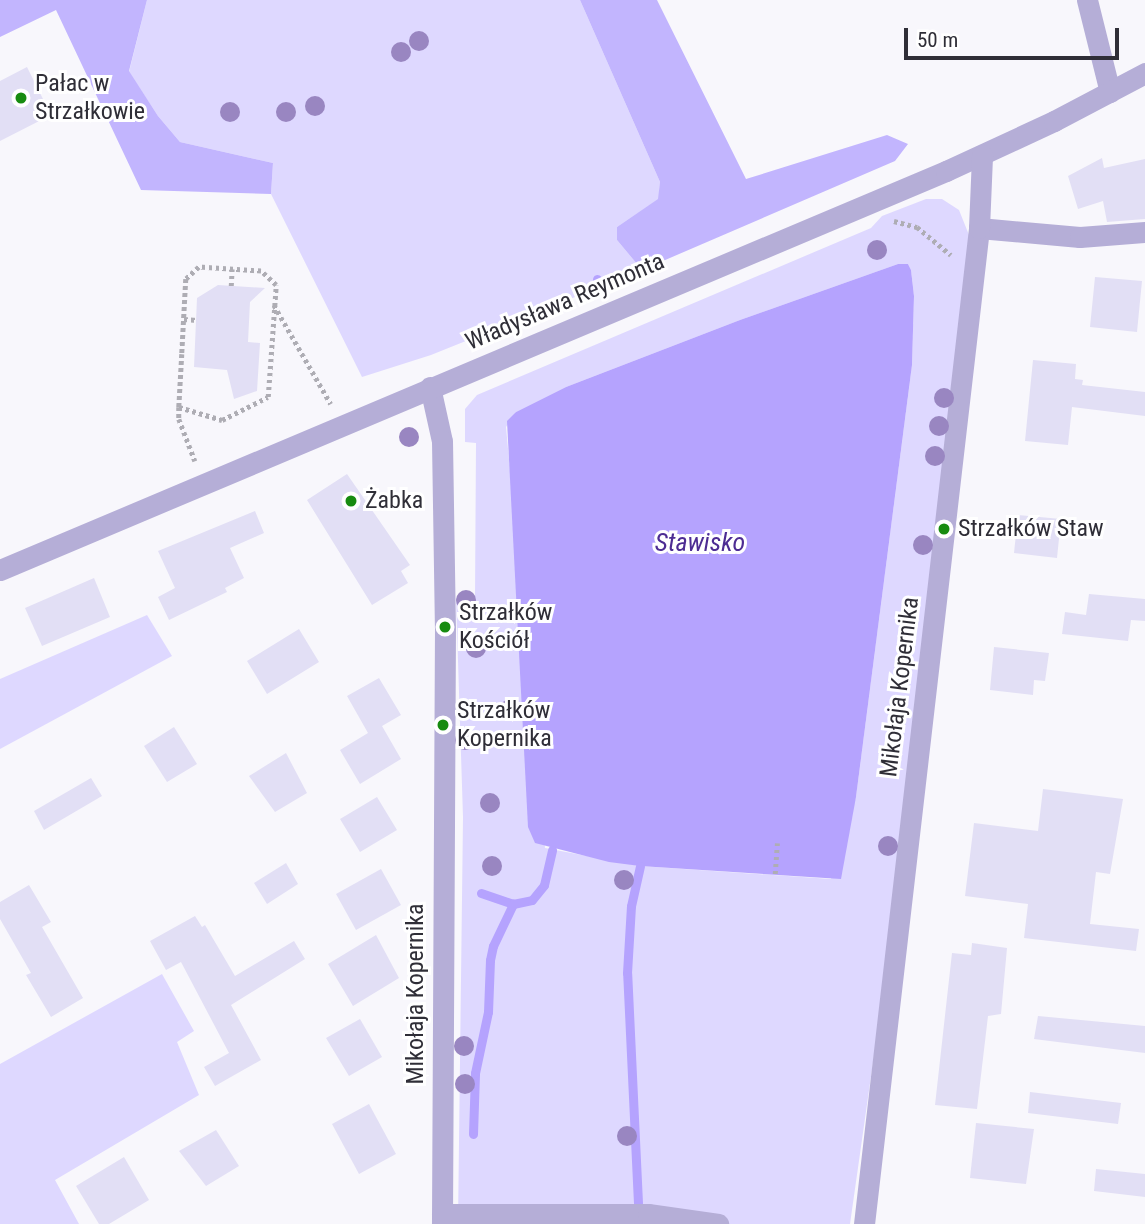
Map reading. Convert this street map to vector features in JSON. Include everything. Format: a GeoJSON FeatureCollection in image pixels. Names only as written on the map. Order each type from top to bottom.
{"type":"FeatureCollection","features":[{"type":"Feature","properties":{"kind":"street"},"geometry":{"type":"LineString","coordinates":[[1087,0],[1110,92]]}},
{"type":"Feature","properties":{"kind":"street","name":"Władysława Reymonta"},"geometry":{"type":"LineString","coordinates":[[0,570],[982,155],[1145,73]]}},
{"type":"Feature","properties":{"kind":"street","name":"Mikołaja Kopernika"},"geometry":{"type":"LineString","coordinates":[[864,1224],[979,228],[982,155]]}},
{"type":"Feature","properties":{"kind":"street"},"geometry":{"type":"LineString","coordinates":[[979,228],[1080,237],[1145,232]]}},
{"type":"Feature","properties":{"kind":"street","name":"Mikołaja Kopernika"},"geometry":{"type":"LineString","coordinates":[[429,387],[442,454],[442,1219]]}},
{"type":"Feature","properties":{"kind":"street"},"geometry":{"type":"LineString","coordinates":[[442,1219],[648,1214],[718,1224]]}},
{"type":"Feature","properties":{"kind":"path"},"geometry":{"type":"LineString","coordinates":[[888,221],[917,228],[974,271]]}},
{"type":"Feature","properties":{"kind":"path"},"geometry":{"type":"LineString","coordinates":[[179,407],[222,419],[268,397],[276,285],[261,271],[199,267],[186,279],[178,419],[192,454]]}},
{"type":"Feature","properties":{"kind":"path"},"geometry":{"type":"LineString","coordinates":[[231,286],[232,270]]}},
{"type":"Feature","properties":{"kind":"path"},"geometry":{"type":"LineString","coordinates":[[274,304],[329,400]]}},
{"type":"Feature","properties":{"kind":"path"},"geometry":{"type":"LineString","coordinates":[[184,319],[197,320]]}},
{"type":"Feature","properties":{"kind":"path"},"geometry":{"type":"LineString","coordinates":[[775,874],[777,843]]}},
{"type":"Feature","properties":{"kind":"shaded area"},"geometry":{"type":"Polygon","coordinates":[[[0,0],[147,0],[129,71],[158,116],[180,142],[273,163],[271,194],[141,190],[56,10],[0,37],[0,0]]]}},
{"type":"Feature","properties":{"kind":"shaded area"},"geometry":{"type":"Polygon","coordinates":[[[147,0],[580,0],[660,182],[659,199],[617,227],[617,240],[642,270],[431,355],[362,377],[271,194],[273,163],[180,142],[158,116],[129,72],[147,0]]]}},
{"type":"Feature","properties":{"kind":"shaded area"},"geometry":{"type":"Polygon","coordinates":[[[580,0],[657,0],[746,179],[887,135],[908,144],[895,161],[642,270],[617,240],[617,227],[658,199],[660,182],[580,0]]]}},
{"type":"Feature","properties":{"kind":"shaded area"},"geometry":{"type":"Polygon","coordinates":[[[926,199],[942,199],[959,210],[969,235],[875,1048],[850,1224],[458,1224],[463,817],[456,598],[475,597],[476,443],[465,442],[465,409],[477,395],[871,228],[882,216],[926,199]],[[898,264],[740,320],[566,387],[516,412],[506,427],[545,848],[640,866],[831,879],[856,797],[912,365],[914,296],[908,264],[898,264]]]}},
{"type":"Feature","properties":{"kind":"shaded area"},"geometry":{"type":"Polygon","coordinates":[[[147,615],[172,656],[0,749],[0,679],[147,615]]]}},
{"type":"Feature","properties":{"kind":"shaded area"},"geometry":{"type":"Polygon","coordinates":[[[162,974],[194,1031],[177,1042],[199,1095],[55,1180],[79,1224],[0,1224],[0,1064],[162,974]]]}},
{"type":"Feature","properties":{"kind":"water","name":"Stawisko"},"geometry":{"type":"Polygon","coordinates":[[[898,264],[908,264],[911,270],[914,296],[912,365],[856,797],[841,879],[640,866],[609,862],[535,843],[528,827],[507,421],[516,412],[566,387],[740,320],[898,264]]]}},
{"type":"Feature","properties":{"kind":"building","name":"Pałac w Strzałkowie"},"geometry":{"type":"Polygon","coordinates":[[[27,67],[51,115],[0,141],[0,81],[27,67]]]}},
{"type":"Feature","properties":{"kind":"building"},"geometry":{"type":"Polygon","coordinates":[[[1102,158],[1104,168],[1145,159],[1145,219],[1107,222],[1103,201],[1078,209],[1068,176],[1102,158]]]}},
{"type":"Feature","properties":{"kind":"building"},"geometry":{"type":"Polygon","coordinates":[[[1095,277],[1142,281],[1137,332],[1090,327],[1095,277]]]}},
{"type":"Feature","properties":{"kind":"building"},"geometry":{"type":"Polygon","coordinates":[[[218,285],[265,288],[250,302],[248,342],[260,343],[257,391],[234,399],[227,370],[194,367],[197,298],[218,285]]]}},
{"type":"Feature","properties":{"kind":"building"},"geometry":{"type":"Polygon","coordinates":[[[1033,360],[1076,364],[1075,379],[1083,380],[1082,385],[1145,392],[1145,416],[1072,407],[1068,445],[1025,441],[1033,360]]]}},
{"type":"Feature","properties":{"kind":"building"},"geometry":{"type":"Polygon","coordinates":[[[347,474],[410,565],[401,571],[408,583],[372,605],[307,500],[347,474]]]}},
{"type":"Feature","properties":{"kind":"building"},"geometry":{"type":"Polygon","coordinates":[[[255,511],[264,533],[230,548],[244,578],[225,588],[227,592],[169,620],[158,597],[175,588],[158,551],[255,511]]]}},
{"type":"Feature","properties":{"kind":"building"},"geometry":{"type":"Polygon","coordinates":[[[1018,515],[1061,519],[1057,558],[1014,553],[1018,515]]]}},
{"type":"Feature","properties":{"kind":"building"},"geometry":{"type":"Polygon","coordinates":[[[94,578],[110,617],[42,646],[25,608],[94,578]]]}},
{"type":"Feature","properties":{"kind":"building"},"geometry":{"type":"Polygon","coordinates":[[[1089,594],[1145,599],[1145,621],[1131,620],[1128,641],[1062,634],[1065,612],[1086,615],[1089,594]]]}},
{"type":"Feature","properties":{"kind":"building"},"geometry":{"type":"Polygon","coordinates":[[[299,629],[319,662],[267,694],[247,661],[299,629]]]}},
{"type":"Feature","properties":{"kind":"building"},"geometry":{"type":"Polygon","coordinates":[[[994,647],[1049,653],[1045,681],[1034,680],[1033,695],[990,690],[994,647]]]}},
{"type":"Feature","properties":{"kind":"building"},"geometry":{"type":"Polygon","coordinates":[[[379,678],[401,715],[382,726],[401,759],[360,784],[340,750],[368,733],[347,696],[379,678]]]}},
{"type":"Feature","properties":{"kind":"building"},"geometry":{"type":"Polygon","coordinates":[[[174,727],[197,764],[167,782],[144,746],[174,727]]]}},
{"type":"Feature","properties":{"kind":"building"},"geometry":{"type":"Polygon","coordinates":[[[286,753],[307,793],[275,812],[249,776],[286,753]]]}},
{"type":"Feature","properties":{"kind":"building"},"geometry":{"type":"Polygon","coordinates":[[[91,778],[102,796],[44,830],[34,811],[91,778]]]}},
{"type":"Feature","properties":{"kind":"building"},"geometry":{"type":"Polygon","coordinates":[[[1043,789],[1123,799],[1110,874],[1096,872],[1090,924],[1139,929],[1136,951],[1024,938],[1028,904],[965,896],[974,823],[1038,831],[1043,789]]]}},
{"type":"Feature","properties":{"kind":"building"},"geometry":{"type":"Polygon","coordinates":[[[377,797],[397,830],[360,852],[340,819],[377,797]]]}},
{"type":"Feature","properties":{"kind":"building"},"geometry":{"type":"Polygon","coordinates":[[[286,863],[298,884],[267,904],[254,883],[286,863]]]}},
{"type":"Feature","properties":{"kind":"building"},"geometry":{"type":"Polygon","coordinates":[[[381,869],[401,905],[356,930],[336,894],[381,869]]]}},
{"type":"Feature","properties":{"kind":"building"},"geometry":{"type":"Polygon","coordinates":[[[29,885],[51,922],[42,927],[83,998],[51,1017],[26,975],[31,973],[0,919],[0,902],[29,885]]]}},
{"type":"Feature","properties":{"kind":"building"},"geometry":{"type":"Polygon","coordinates":[[[195,916],[202,927],[205,925],[235,976],[294,941],[305,959],[231,1005],[261,1060],[215,1086],[204,1067],[229,1053],[181,962],[166,970],[150,941],[195,916]]]}},
{"type":"Feature","properties":{"kind":"building"},"geometry":{"type":"Polygon","coordinates":[[[376,935],[399,978],[353,1006],[328,964],[376,935]]]}},
{"type":"Feature","properties":{"kind":"building"},"geometry":{"type":"Polygon","coordinates":[[[972,943],[1007,948],[1001,1014],[988,1016],[977,1109],[935,1105],[952,953],[971,955],[972,943]]]}},
{"type":"Feature","properties":{"kind":"building"},"geometry":{"type":"Polygon","coordinates":[[[1038,1016],[1145,1026],[1145,1053],[1034,1039],[1038,1016]]]}},
{"type":"Feature","properties":{"kind":"building"},"geometry":{"type":"Polygon","coordinates":[[[360,1019],[382,1057],[349,1076],[326,1038],[360,1019]]]}},
{"type":"Feature","properties":{"kind":"building"},"geometry":{"type":"Polygon","coordinates":[[[1030,1092],[1121,1103],[1118,1124],[1028,1113],[1030,1092]]]}},
{"type":"Feature","properties":{"kind":"building"},"geometry":{"type":"Polygon","coordinates":[[[369,1104],[396,1154],[359,1174],[332,1124],[369,1104]]]}},
{"type":"Feature","properties":{"kind":"building"},"geometry":{"type":"Polygon","coordinates":[[[976,1123],[1034,1129],[1026,1184],[970,1178],[976,1123]]]}},
{"type":"Feature","properties":{"kind":"building"},"geometry":{"type":"Polygon","coordinates":[[[216,1130],[239,1166],[206,1186],[179,1151],[216,1130]]]}},
{"type":"Feature","properties":{"kind":"building"},"geometry":{"type":"Polygon","coordinates":[[[124,1157],[149,1200],[109,1224],[99,1224],[76,1186],[124,1157]]]}},
{"type":"Feature","properties":{"kind":"building"},"geometry":{"type":"Polygon","coordinates":[[[1096,1169],[1145,1174],[1145,1197],[1094,1191],[1096,1169]]]}},
{"type":"Feature","properties":{"kind":"waterway"},"geometry":{"type":"LineString","coordinates":[[481,893],[513,904],[532,900],[544,885],[552,850]]}},
{"type":"Feature","properties":{"kind":"waterway"},"geometry":{"type":"LineString","coordinates":[[638,1203],[627,973],[631,906],[640,866]]}},
{"type":"Feature","properties":{"kind":"waterway"},"geometry":{"type":"LineString","coordinates":[[473,1134],[475,1073],[488,1012],[490,960],[493,946],[513,904]]}},
{"type":"Feature","properties":{"kind":"place","name":"Pałac w Strzałkowie"},"geometry":{"type":"Point","coordinates":[21,98]}},
{"type":"Feature","properties":{"kind":"place","name":"Żabka"},"geometry":{"type":"Point","coordinates":[351,501]}},
{"type":"Feature","properties":{"kind":"place","name":"Strzałków Staw"},"geometry":{"type":"Point","coordinates":[944,529]}},
{"type":"Feature","properties":{"kind":"place","name":"Strzałków Kościół"},"geometry":{"type":"Point","coordinates":[445,627]}},
{"type":"Feature","properties":{"kind":"place","name":"Strzałków Kopernika"},"geometry":{"type":"Point","coordinates":[443,725]}}]}
